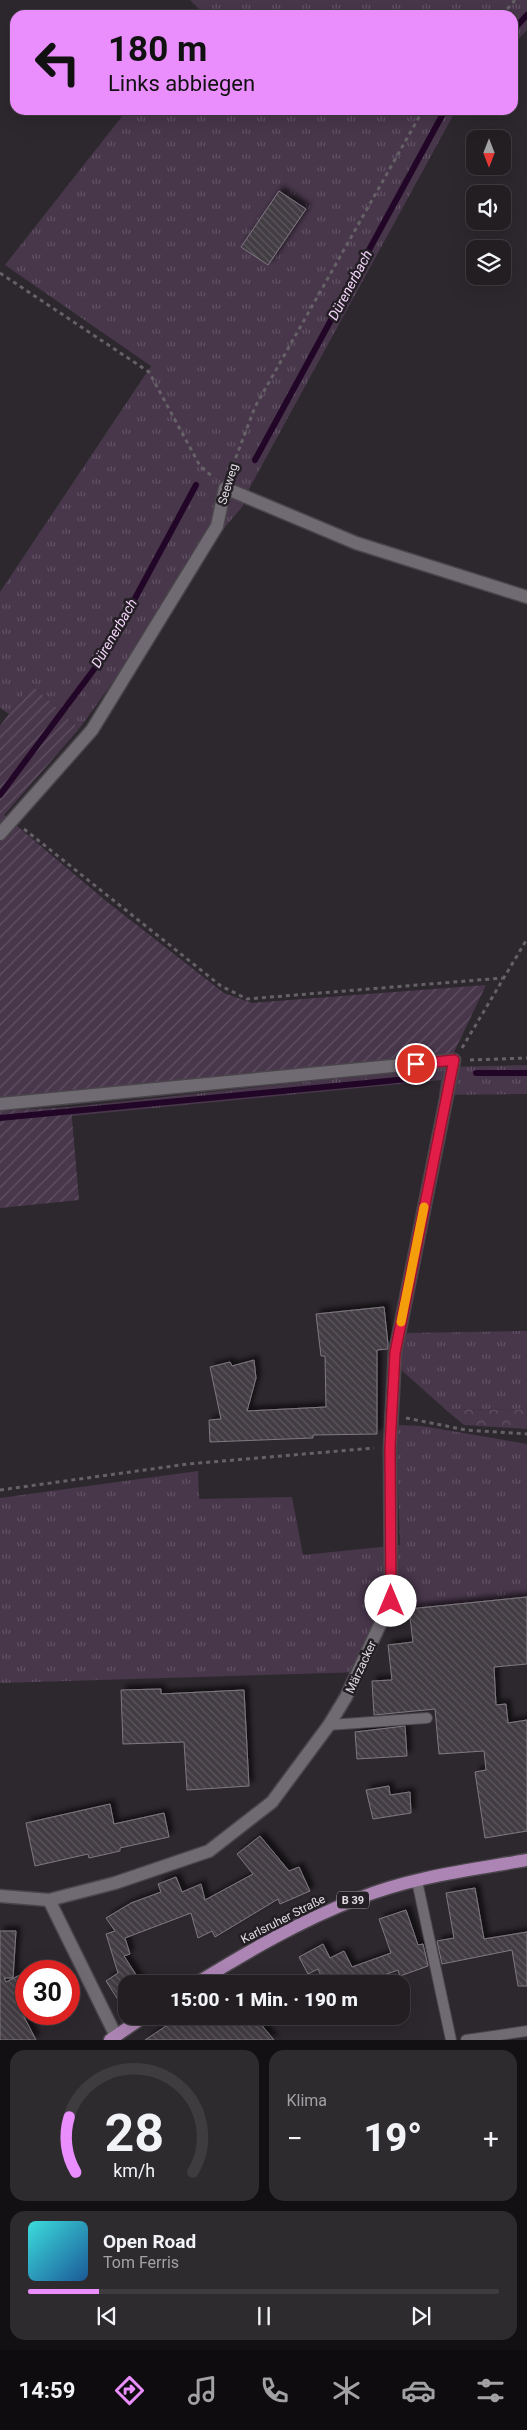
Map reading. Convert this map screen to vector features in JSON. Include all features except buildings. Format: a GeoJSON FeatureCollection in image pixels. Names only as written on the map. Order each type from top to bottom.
{"type":"FeatureCollection","features":[{"type":"Feature","properties":{"kind":"main road","name":"Karlsruher Straße"},"geometry":{"type":"LineString","coordinates":[[211,1975],[300,1924],[358,1898],[441,1875],[527,1860]]}},
{"type":"Feature","properties":{"kind":"main road"},"geometry":{"type":"LineString","coordinates":[[113,2038],[132,2025]]}},
{"type":"Feature","properties":{"kind":"street"},"geometry":{"type":"LineString","coordinates":[[225,488],[356,543],[527,597]]}},
{"type":"Feature","properties":{"kind":"street","name":"Seeweg"},"geometry":{"type":"LineString","coordinates":[[0,834],[92,730],[217,526],[225,488]]}},
{"type":"Feature","properties":{"kind":"street"},"geometry":{"type":"LineString","coordinates":[[0,1104],[454,1060]]}},
{"type":"Feature","properties":{"kind":"street","name":"Märzacker"},"geometry":{"type":"LineString","coordinates":[[0,1896],[49,1900],[115,1883],[209,1851],[272,1802],[329,1725],[358,1674],[391,1601],[390,1447],[395,1353],[454,1060]]}},
{"type":"Feature","properties":{"kind":"street"},"geometry":{"type":"LineString","coordinates":[[49,1900],[113,2038]]}},
{"type":"Feature","properties":{"kind":"lane"},"geometry":{"type":"LineString","coordinates":[[329,1725],[427,1718]]}},
{"type":"Feature","properties":{"kind":"lane"},"geometry":{"type":"LineString","coordinates":[[417,1882],[451,2040]]}},
{"type":"Feature","properties":{"kind":"lane"},"geometry":{"type":"LineString","coordinates":[[466,2040],[527,2031]]}},
{"type":"Feature","properties":{"kind":"path"},"geometry":{"type":"LineString","coordinates":[[506,10],[515,0]]}},
{"type":"Feature","properties":{"kind":"path","name":"Seeweg"},"geometry":{"type":"LineString","coordinates":[[225,488],[255,408],[420,115]]}},
{"type":"Feature","properties":{"kind":"path"},"geometry":{"type":"LineString","coordinates":[[0,273],[149,372],[200,466],[225,488]]}},
{"type":"Feature","properties":{"kind":"path"},"geometry":{"type":"LineString","coordinates":[[14,820],[221,986],[247,999],[503,978]]}},
{"type":"Feature","properties":{"kind":"path"},"geometry":{"type":"LineString","coordinates":[[454,1060],[527,939]]}},
{"type":"Feature","properties":{"kind":"path"},"geometry":{"type":"LineString","coordinates":[[454,1060],[527,1058]]}},
{"type":"Feature","properties":{"kind":"path"},"geometry":{"type":"LineString","coordinates":[[392,1416],[466,1430],[527,1434]]}},
{"type":"Feature","properties":{"kind":"path"},"geometry":{"type":"LineString","coordinates":[[0,1490],[188,1464],[390,1447]]}},
{"type":"Feature","properties":{"kind":"green space"},"geometry":{"type":"Polygon","coordinates":[[[190,0],[527,0],[527,30],[518,40],[518,10],[200,10],[190,0]]]}},
{"type":"Feature","properties":{"kind":"green space"},"geometry":{"type":"Polygon","coordinates":[[[123,115],[453,115],[249,489],[242,507],[220,533],[79,729],[31,684],[9,714],[0,708],[0,592],[151,366],[5,265],[123,115]]]}},
{"type":"Feature","properties":{"kind":"green space"},"geometry":{"type":"Polygon","coordinates":[[[31,684],[79,729],[4,815],[106,901],[224,993],[252,1003],[486,985],[447,1067],[0,1110],[0,726],[31,684]]]}},
{"type":"Feature","properties":{"kind":"green space"},"geometry":{"type":"Polygon","coordinates":[[[527,1065],[527,1094],[439,1095],[441,1080],[71,1116],[71,1107],[447,1067],[527,1065]]]}},
{"type":"Feature","properties":{"kind":"green space"},"geometry":{"type":"Polygon","coordinates":[[[71,1107],[79,1200],[0,1208],[0,1111],[71,1107]]]}},
{"type":"Feature","properties":{"kind":"green space"},"geometry":{"type":"Polygon","coordinates":[[[527,1331],[527,1410],[445,1409],[399,1368],[406,1333],[527,1331]]]}},
{"type":"Feature","properties":{"kind":"green space"},"geometry":{"type":"Polygon","coordinates":[[[445,1409],[527,1410],[527,1429],[464,1425],[445,1409]]]}},
{"type":"Feature","properties":{"kind":"green space"},"geometry":{"type":"Polygon","coordinates":[[[398,1425],[422,1426],[527,1444],[527,1597],[390,1612],[363,1672],[0,1683],[0,1498],[198,1471],[199,1499],[292,1497],[303,1555],[400,1545],[397,1458],[398,1425]]]}},
{"type":"Feature","properties":{"kind":"waterway","name":"Dürenerbach"},"geometry":{"type":"LineString","coordinates":[[518,25],[527,15]]}},
{"type":"Feature","properties":{"kind":"waterway","name":"Dürenerbach"},"geometry":{"type":"LineString","coordinates":[[255,460],[442,115]]}},
{"type":"Feature","properties":{"kind":"waterway","name":"Dürenerbach"},"geometry":{"type":"LineString","coordinates":[[0,795],[104,656],[196,485]]}},
{"type":"Feature","properties":{"kind":"waterway"},"geometry":{"type":"LineString","coordinates":[[476,1073],[527,1073]]}},
{"type":"Feature","properties":{"kind":"waterway"},"geometry":{"type":"LineString","coordinates":[[0,1118],[429,1077]]}},
{"type":"Feature","properties":{"kind":"slow traffic"},"geometry":{"type":"LineString","coordinates":[[401,1322],[424,1207]]}},
{"type":"Feature","properties":{"kind":"route"},"geometry":{"type":"LineString","coordinates":[[391,1601],[390,1447],[395,1353],[454,1060],[416,1064]]}}]}
